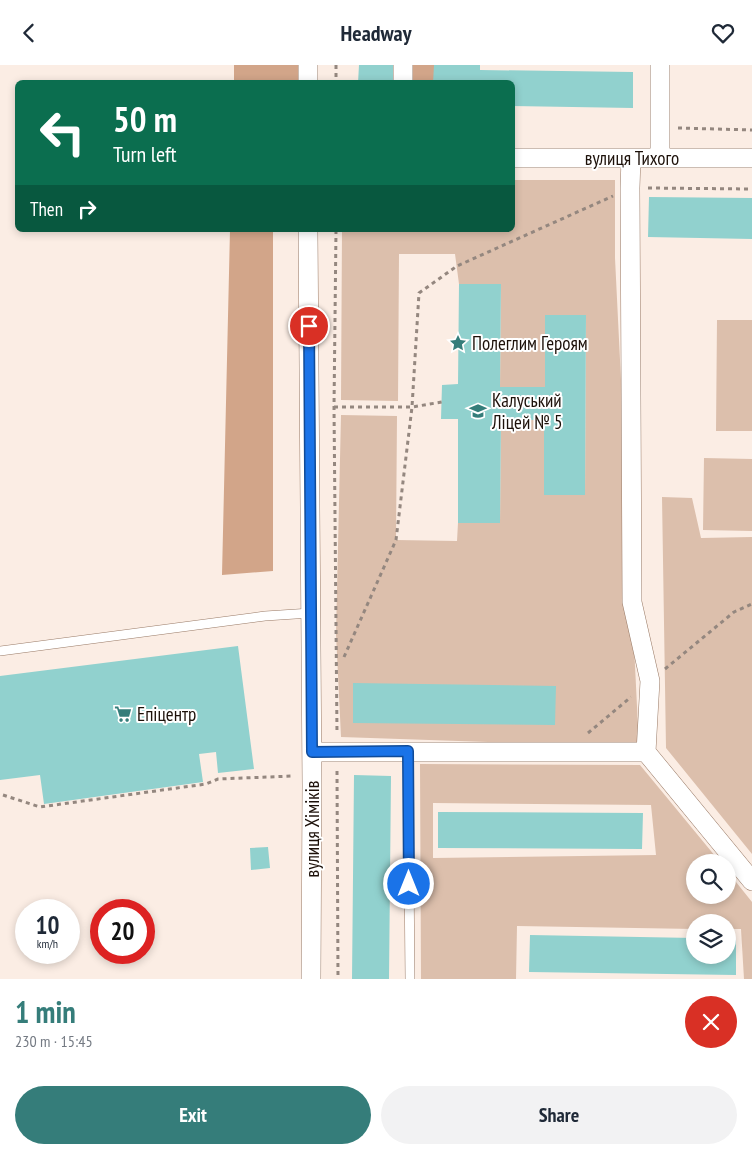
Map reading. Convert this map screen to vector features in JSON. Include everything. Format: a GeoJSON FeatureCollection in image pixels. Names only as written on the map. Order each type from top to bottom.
{"type":"FeatureCollection","features":[{"type":"Feature","properties":{"kind":"street"},"geometry":{"type":"LineString","coordinates":[[308,65],[308,80]]}},
{"type":"Feature","properties":{"kind":"street"},"geometry":{"type":"LineString","coordinates":[[403,65],[403,80]]}},
{"type":"Feature","properties":{"kind":"street"},"geometry":{"type":"LineString","coordinates":[[660,65],[660,158]]}},
{"type":"Feature","properties":{"kind":"street","name":"вулиця Тихого"},"geometry":{"type":"LineString","coordinates":[[515,158],[752,158]]}},
{"type":"Feature","properties":{"kind":"street"},"geometry":{"type":"LineString","coordinates":[[631,158],[632,602],[650,681],[646,752],[752,881]]}},
{"type":"Feature","properties":{"kind":"street","name":"вулиця Хіміків"},"geometry":{"type":"LineString","coordinates":[[308,232],[312,744],[311,979]]}},
{"type":"Feature","properties":{"kind":"street"},"geometry":{"type":"LineString","coordinates":[[312,744],[337,752],[646,752]]}},
{"type":"Feature","properties":{"kind":"lane"},"geometry":{"type":"LineString","coordinates":[[0,651],[265,616],[311,613]]}},
{"type":"Feature","properties":{"kind":"lane"},"geometry":{"type":"LineString","coordinates":[[408,751],[410,979]]}},
{"type":"Feature","properties":{"kind":"path"},"geometry":{"type":"LineString","coordinates":[[336,65],[336,80]]}},
{"type":"Feature","properties":{"kind":"path"},"geometry":{"type":"LineString","coordinates":[[660,128],[752,130]]}},
{"type":"Feature","properties":{"kind":"path"},"geometry":{"type":"LineString","coordinates":[[344,657],[396,540],[412,407],[419,293],[457,266],[630,188],[752,189]]}},
{"type":"Feature","properties":{"kind":"path"},"geometry":{"type":"LineString","coordinates":[[312,744],[337,736],[334,407],[336,232]]}},
{"type":"Feature","properties":{"kind":"path"},"geometry":{"type":"LineString","coordinates":[[334,407],[412,407],[442,402]]}},
{"type":"Feature","properties":{"kind":"path"},"geometry":{"type":"LineString","coordinates":[[337,752],[338,979]]}},
{"type":"Feature","properties":{"kind":"path"},"geometry":{"type":"LineString","coordinates":[[3,795],[40,807],[206,784],[218,779],[295,775]]}},
{"type":"Feature","properties":{"kind":"shaded area"},"geometry":{"type":"Polygon","coordinates":[[[234,65],[301,65],[301,80],[234,80],[234,65]]]}},
{"type":"Feature","properties":{"kind":"shaded area"},"geometry":{"type":"Polygon","coordinates":[[[403,65],[434,65],[435,80],[403,80],[403,65]]]}},
{"type":"Feature","properties":{"kind":"shaded area","name":"Калуський Ліцей № 5"},"geometry":{"type":"Polygon","coordinates":[[[515,180],[615,180],[615,258],[639,747],[341,737],[336,634],[341,415],[397,416],[396,540],[457,541],[458,523],[500,523],[501,420],[544,420],[544,495],[585,495],[586,315],[545,315],[545,387],[500,387],[501,284],[459,284],[455,254],[399,254],[398,401],[341,400],[342,232],[515,232],[515,180]]]}},
{"type":"Feature","properties":{"kind":"shaded area"},"geometry":{"type":"Polygon","coordinates":[[[230,232],[273,232],[273,571],[222,575],[230,232]]]}},
{"type":"Feature","properties":{"kind":"shaded area"},"geometry":{"type":"Polygon","coordinates":[[[717,320],[752,320],[752,431],[716,431],[717,320]]]}},
{"type":"Feature","properties":{"kind":"shaded area"},"geometry":{"type":"Polygon","coordinates":[[[704,458],[752,459],[752,531],[703,530],[704,458]]]}},
{"type":"Feature","properties":{"kind":"shaded area"},"geometry":{"type":"Polygon","coordinates":[[[662,497],[692,498],[701,538],[752,537],[752,854],[666,748],[662,497]]]}},
{"type":"Feature","properties":{"kind":"shaded area"},"geometry":{"type":"Polygon","coordinates":[[[420,764],[640,765],[713,854],[686,854],[686,904],[736,904],[736,882],[752,902],[752,979],[744,979],[741,929],[736,929],[736,914],[686,914],[686,929],[517,926],[516,979],[421,979],[420,764]],[[433,803],[433,858],[656,855],[651,805],[433,803]]]}},
{"type":"Feature","properties":{"kind":"building"},"geometry":{"type":"Polygon","coordinates":[[[359,65],[398,65],[397,80],[358,80],[359,65]]]}},
{"type":"Feature","properties":{"kind":"building"},"geometry":{"type":"Polygon","coordinates":[[[434,65],[480,65],[480,70],[633,72],[633,108],[515,106],[515,80],[433,80],[434,65]]]}},
{"type":"Feature","properties":{"kind":"building"},"geometry":{"type":"Polygon","coordinates":[[[649,197],[752,198],[752,239],[648,237],[649,197]]]}},
{"type":"Feature","properties":{"kind":"building"},"geometry":{"type":"Polygon","coordinates":[[[459,284],[501,284],[500,387],[545,387],[545,315],[586,315],[585,495],[544,495],[544,420],[501,420],[500,523],[458,523],[458,419],[441,419],[442,385],[458,384],[459,284]]]}},
{"type":"Feature","properties":{"kind":"building","name":"Епіцентр"},"geometry":{"type":"Polygon","coordinates":[[[238,646],[254,769],[218,773],[216,752],[199,754],[203,782],[44,804],[40,775],[0,780],[0,676],[238,646]]]}},
{"type":"Feature","properties":{"kind":"building"},"geometry":{"type":"Polygon","coordinates":[[[353,683],[556,686],[555,725],[353,723],[353,683]]]}},
{"type":"Feature","properties":{"kind":"building"},"geometry":{"type":"Polygon","coordinates":[[[354,775],[391,776],[389,979],[352,979],[354,775]]]}},
{"type":"Feature","properties":{"kind":"building"},"geometry":{"type":"Polygon","coordinates":[[[438,812],[643,813],[642,849],[438,848],[438,812]]]}},
{"type":"Feature","properties":{"kind":"building"},"geometry":{"type":"Polygon","coordinates":[[[268,847],[270,868],[251,870],[250,848],[268,847]]]}},
{"type":"Feature","properties":{"kind":"building"},"geometry":{"type":"Polygon","coordinates":[[[530,935],[686,938],[686,964],[736,964],[736,975],[529,972],[530,935]]]}},
{"type":"Feature","properties":{"kind":"place","name":"Полеглим Героям"},"geometry":{"type":"Point","coordinates":[458,343]}},
{"type":"Feature","properties":{"kind":"place","name":"Калуський Ліцей № 5"},"geometry":{"type":"Point","coordinates":[478,411]}},
{"type":"Feature","properties":{"kind":"place","name":"Епіцентр"},"geometry":{"type":"Point","coordinates":[123,714]}},
{"type":"Feature","properties":{"kind":"route"},"geometry":{"type":"LineString","coordinates":[[309,326],[312,752],[408,751],[409,884]]}}]}
